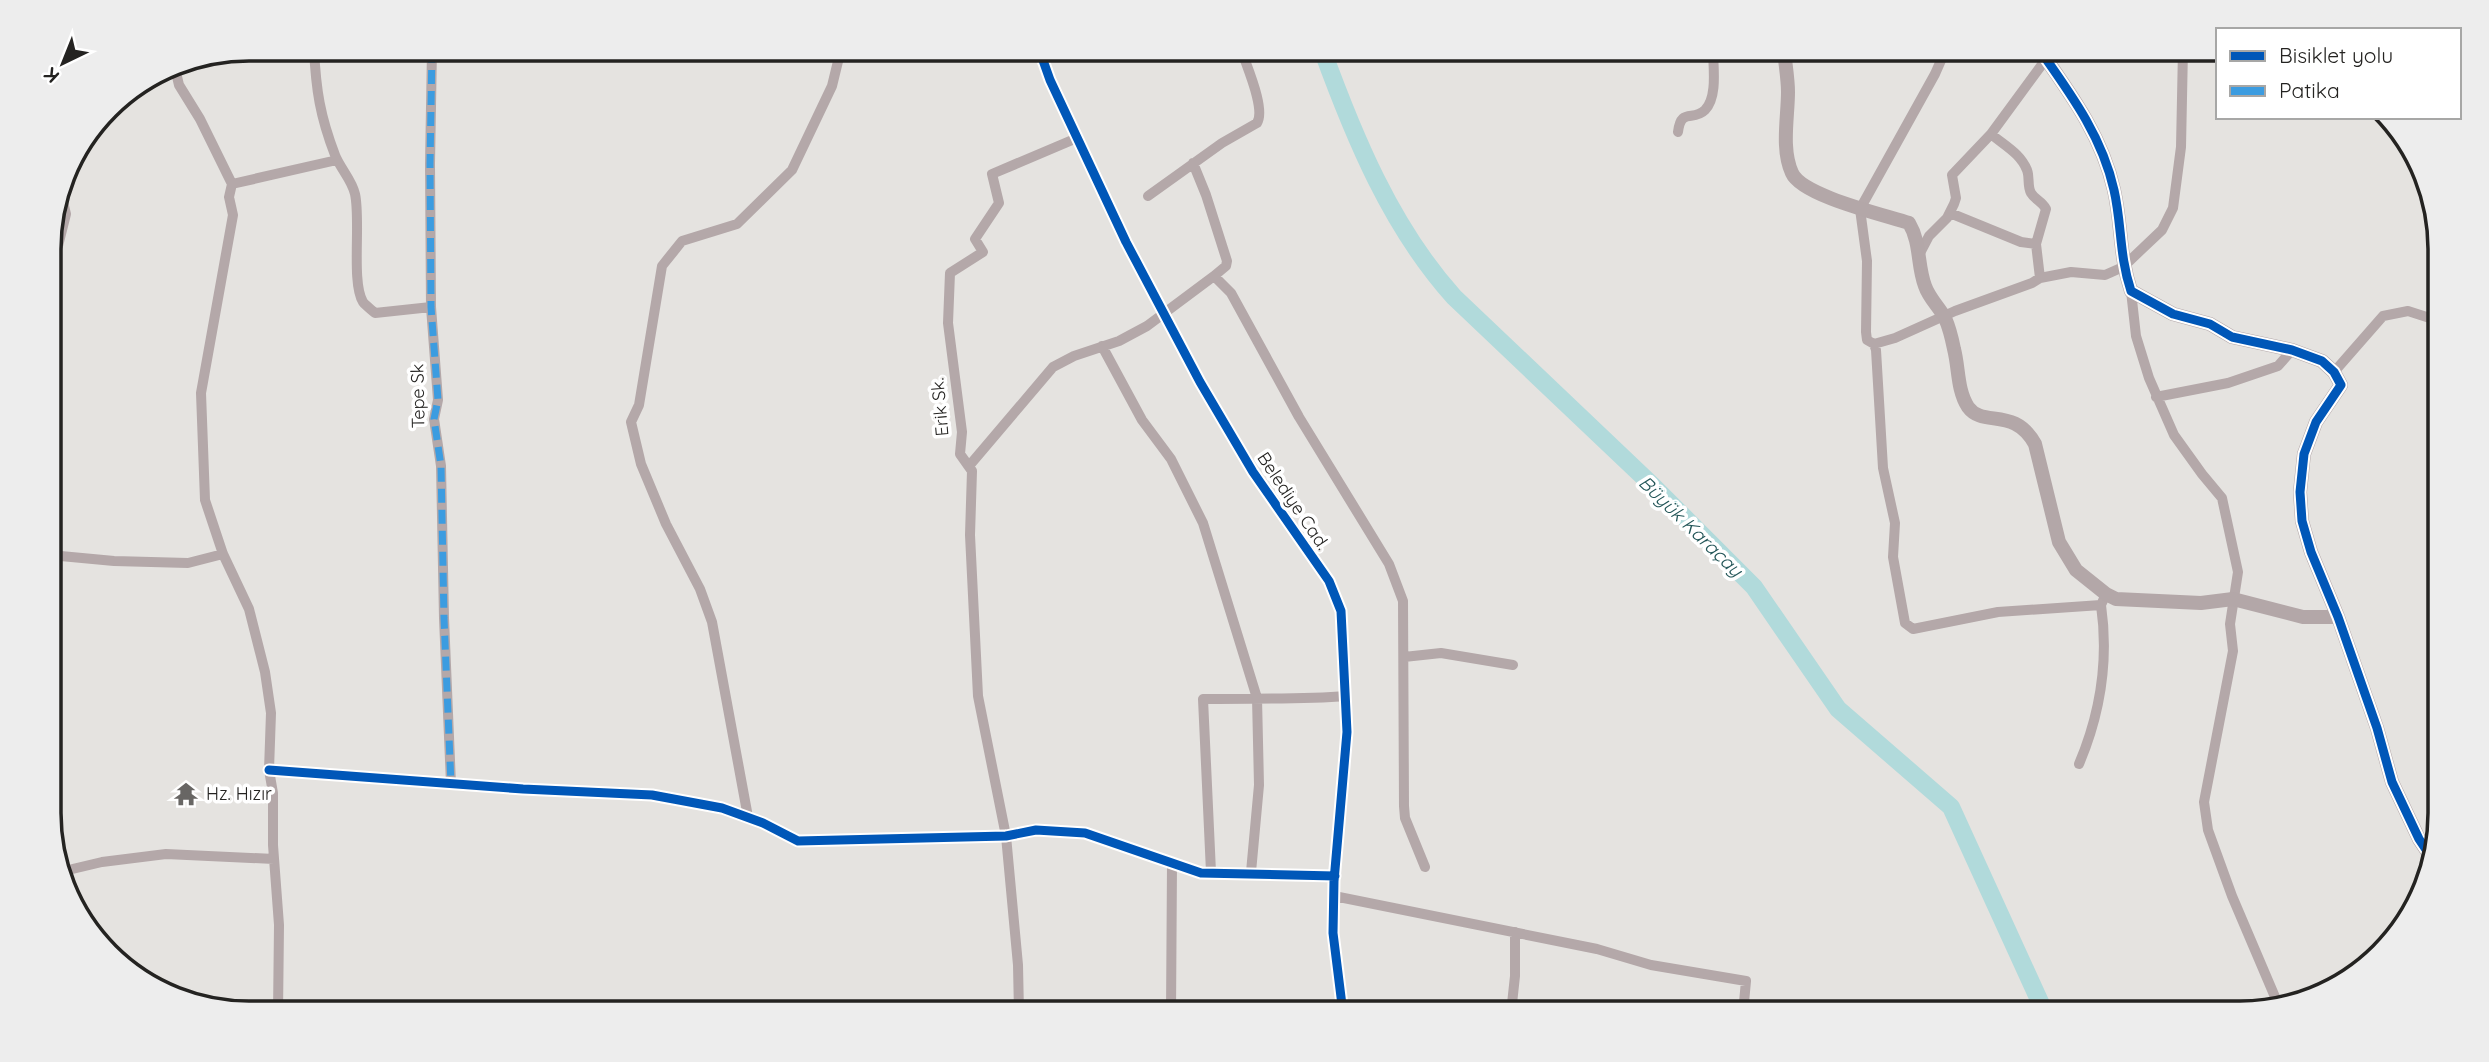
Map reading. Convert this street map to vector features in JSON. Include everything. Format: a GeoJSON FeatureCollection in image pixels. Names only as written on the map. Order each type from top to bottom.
{"type":"FeatureCollection","features":[{"type":"Feature","properties":{"kind":"street"},"geometry":{"type":"LineString","coordinates":[[315,61],[316,90],[322,120],[337,160],[355,192],[359,236],[357,280],[363,301],[375,313],[431,307]]}},
{"type":"Feature","properties":{"kind":"street","name":"Tepe Sk"},"geometry":{"type":"LineString","coordinates":[[432,61],[431,307],[438,400],[434,419],[441,466],[451,784]]}},
{"type":"Feature","properties":{"kind":"street"},"geometry":{"type":"LineString","coordinates":[[748,817],[712,622],[700,589],[666,524],[641,464],[631,422],[639,405],[662,266],[682,241],[737,224],[792,170],[832,86],[838,61]]}},
{"type":"Feature","properties":{"kind":"street","name":"Belediye Cad."},"geometry":{"type":"LineString","coordinates":[[1043,61],[1126,242],[1200,382],[1253,472],[1329,581],[1341,611],[1347,732],[1333,933],[1341,1000]]}},
{"type":"Feature","properties":{"kind":"street"},"geometry":{"type":"LineString","coordinates":[[1148,196],[1261,118],[1245,61]]}},
{"type":"Feature","properties":{"kind":"street"},"geometry":{"type":"LineString","coordinates":[[1678,132],[1681,119],[1687,115],[1698,115],[1709,104],[1713,61]]}},
{"type":"Feature","properties":{"kind":"street"},"geometry":{"type":"LineString","coordinates":[[1785,61],[1788,90],[1787,154],[1792,175],[1804,187],[1860,209],[1909,223],[1917,241],[1919,268],[1926,289],[1944,317],[1955,351],[1962,395],[1970,409],[1982,417],[2015,422],[2028,432],[2039,456],[2059,542],[2076,570],[2104,600],[2106,650],[2102,690],[2091,736],[2079,764]]}},
{"type":"Feature","properties":{"kind":"street"},"geometry":{"type":"LineString","coordinates":[[1941,61],[1860,209],[1867,261],[1866,332],[1869,342],[1874,344],[1895,338],[2040,278],[2071,272],[2105,275],[2123,267],[2162,230],[2173,208],[2181,147],[2183,61]]}},
{"type":"Feature","properties":{"kind":"street"},"geometry":{"type":"LineString","coordinates":[[1918,258],[1929,236],[1950,213],[1956,198],[1952,175],[1992,134],[2038,61]]}},
{"type":"Feature","properties":{"kind":"street"},"geometry":{"type":"LineString","coordinates":[[2047,61],[2064,83],[2101,145],[2115,191],[2123,267],[2131,290],[2136,336],[2156,397],[2174,435],[2222,498],[2238,572],[2230,624],[2233,651],[2204,803],[2208,830],[2228,885],[2275,997]]}},
{"type":"Feature","properties":{"kind":"street"},"geometry":{"type":"LineString","coordinates":[[177,76],[179,85],[200,119],[232,184],[229,197],[233,215],[201,393],[205,500],[223,554],[249,609],[265,672],[271,712],[269,770],[273,793],[279,925],[278,1001]]}},
{"type":"Feature","properties":{"kind":"street"},"geometry":{"type":"LineString","coordinates":[[1992,134],[2018,155],[2028,175],[2030,191],[2043,202],[2046,209],[2036,244],[2040,278]]}},
{"type":"Feature","properties":{"kind":"street","name":"Erik Sk."},"geometry":{"type":"LineString","coordinates":[[1019,1001],[1006,836],[978,696],[971,535],[972,471],[960,454],[962,432],[948,323],[950,273],[982,251],[975,240],[999,203],[992,174],[1077,138]]}},
{"type":"Feature","properties":{"kind":"street"},"geometry":{"type":"LineString","coordinates":[[232,184],[337,160]]}},
{"type":"Feature","properties":{"kind":"street"},"geometry":{"type":"LineString","coordinates":[[969,466],[1053,367],[1074,355],[1129,336],[1164,314],[1226,266],[1227,261],[1194,163]]}},
{"type":"Feature","properties":{"kind":"street"},"geometry":{"type":"LineString","coordinates":[[1950,213],[2021,242],[2036,244]]}},
{"type":"Feature","properties":{"kind":"street"},"geometry":{"type":"LineString","coordinates":[[1214,276],[1231,293],[1299,417],[1389,564],[1403,601],[1404,806],[1405,818],[1424,867]]}},
{"type":"Feature","properties":{"kind":"street"},"geometry":{"type":"LineString","coordinates":[[2131,290],[2173,314],[2210,324],[2232,337],[2292,350],[2322,361],[2334,372],[2341,385],[2316,422],[2304,454],[2300,492],[2302,522],[2377,728],[2392,782],[2424,847]]}},
{"type":"Feature","properties":{"kind":"street"},"geometry":{"type":"LineString","coordinates":[[2334,372],[2383,316],[2408,310],[2428,317]]}},
{"type":"Feature","properties":{"kind":"street"},"geometry":{"type":"LineString","coordinates":[[1874,344],[1883,468],[1895,523],[1893,556],[1905,623],[1913,629],[1997,612],[2116,599],[2201,603],[2233,599],[2303,617],[2338,617]]}},
{"type":"Feature","properties":{"kind":"street"},"geometry":{"type":"LineString","coordinates":[[1102,346],[1142,420],[1171,459],[1203,523],[1257,698],[1259,785],[1251,872]]}},
{"type":"Feature","properties":{"kind":"street"},"geometry":{"type":"LineString","coordinates":[[2156,397],[2228,383],[2278,366],[2292,350]]}},
{"type":"Feature","properties":{"kind":"street"},"geometry":{"type":"LineString","coordinates":[[61,556],[188,563],[223,554]]}},
{"type":"Feature","properties":{"kind":"street"},"geometry":{"type":"LineString","coordinates":[[1404,657],[1441,653],[1513,665]]}},
{"type":"Feature","properties":{"kind":"street"},"geometry":{"type":"LineString","coordinates":[[1211,872],[1203,699],[1289,700],[1346,696]]}},
{"type":"Feature","properties":{"kind":"street"},"geometry":{"type":"LineString","coordinates":[[269,770],[451,784],[652,795],[722,808],[748,817],[798,841],[1006,836],[1036,831],[1085,833],[1201,873],[1251,872],[1335,876]]}},
{"type":"Feature","properties":{"kind":"street"},"geometry":{"type":"LineString","coordinates":[[71,869],[166,854],[274,859]]}},
{"type":"Feature","properties":{"kind":"street"},"geometry":{"type":"LineString","coordinates":[[1171,1001],[1172,864]]}},
{"type":"Feature","properties":{"kind":"street"},"geometry":{"type":"LineString","coordinates":[[1334,896],[1597,949],[1651,965],[1746,981],[1744,1000]]}},
{"type":"Feature","properties":{"kind":"street"},"geometry":{"type":"LineString","coordinates":[[1512,1000],[1514,932]]}},
{"type":"Feature","properties":{"kind":"waterway","name":"Büyük Karaçay"},"geometry":{"type":"LineString","coordinates":[[1327,61],[1376,180],[1411,241],[1454,297],[1654,487],[1754,587],[1838,709],[1951,807],[2039,1000]]}},
{"type":"Feature","properties":{"kind":"marked path"},"geometry":{"type":"LineString","coordinates":[[432,61],[431,307],[438,400],[434,419],[441,466],[451,784]]}},
{"type":"Feature","properties":{"kind":"cycle path"},"geometry":{"type":"LineString","coordinates":[[1043,61],[1126,242],[1200,382],[1253,472],[1329,581],[1341,611],[1347,732],[1334,881],[1333,933],[1341,1000]]}},
{"type":"Feature","properties":{"kind":"cycle path"},"geometry":{"type":"LineString","coordinates":[[2047,61],[2084,116],[2109,170],[2124,265],[2131,291],[2173,314],[2210,324],[2232,337],[2292,350],[2322,361],[2334,372],[2341,385],[2316,422],[2304,454],[2300,492],[2302,521],[2377,728],[2392,782],[2424,847]]}},
{"type":"Feature","properties":{"kind":"cycle path"},"geometry":{"type":"LineString","coordinates":[[269,770],[523,789],[652,795],[722,808],[763,823],[798,841],[1006,836],[1036,830],[1085,833],[1201,873],[1335,876]]}},
{"type":"Feature","properties":{"kind":"place","name":"Hz. Hızır"},"geometry":{"type":"Point","coordinates":[186,794]}}]}
